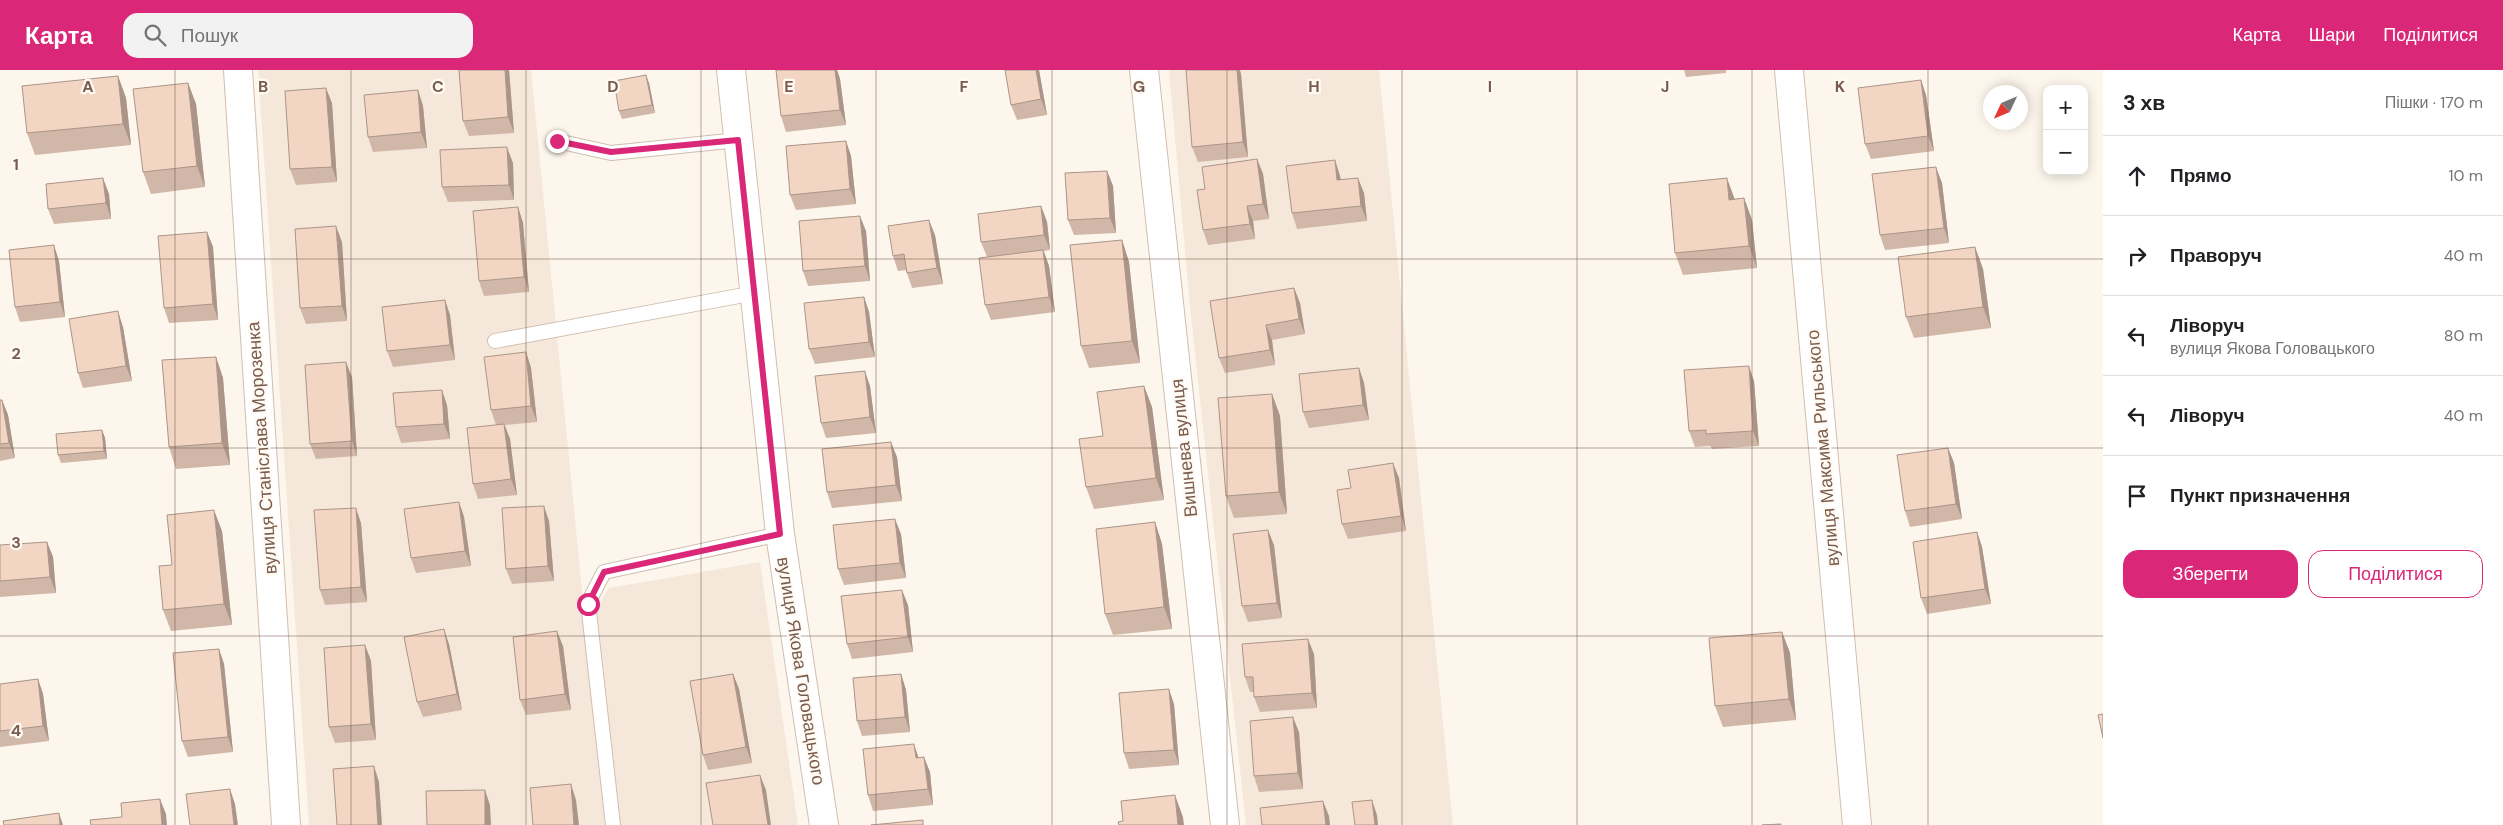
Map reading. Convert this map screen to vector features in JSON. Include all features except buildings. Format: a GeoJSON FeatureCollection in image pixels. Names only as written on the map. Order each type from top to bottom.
{"type":"FeatureCollection","features":[{"type":"Feature","properties":{"kind":"street","name":"вулиця Станіслава Морозенка"},"geometry":{"type":"LineString","coordinates":[[238,70],[286,825]]}},
{"type":"Feature","properties":{"kind":"street","name":"вулиця Якова Головацького"},"geometry":{"type":"LineString","coordinates":[[731,70],[780,534],[824,825]]}},
{"type":"Feature","properties":{"kind":"street","name":"Вишнева вулиця"},"geometry":{"type":"LineString","coordinates":[[1144,70],[1225,825]]}},
{"type":"Feature","properties":{"kind":"street","name":"вулиця Максима Рильського"},"geometry":{"type":"LineString","coordinates":[[1789,70],[1857,825]]}},
{"type":"Feature","properties":{"kind":"lane"},"geometry":{"type":"LineString","coordinates":[[557,141],[611,152],[738,140]]}},
{"type":"Feature","properties":{"kind":"lane"},"geometry":{"type":"LineString","coordinates":[[495,341],[755,292]]}},
{"type":"Feature","properties":{"kind":"lane"},"geometry":{"type":"LineString","coordinates":[[613,825],[588,604],[604,572],[780,534]]}},
{"type":"Feature","properties":{"kind":"shaded area"},"geometry":{"type":"Polygon","coordinates":[[[258,70],[531,70],[605,825],[309,825],[258,70]]]}},
{"type":"Feature","properties":{"kind":"shaded area"},"geometry":{"type":"Polygon","coordinates":[[[1169,70],[1379,70],[1453,825],[1246,825],[1190,307],[1169,70]]]}},
{"type":"Feature","properties":{"kind":"shaded area"},"geometry":{"type":"Polygon","coordinates":[[[760,562],[798,825],[620,825],[597,608],[609,588],[760,562]]]}},
{"type":"Feature","properties":{"kind":"route"},"geometry":{"type":"LineString","coordinates":[[557,141],[611,152],[738,140],[780,534],[604,572],[588,604]]}}]}
